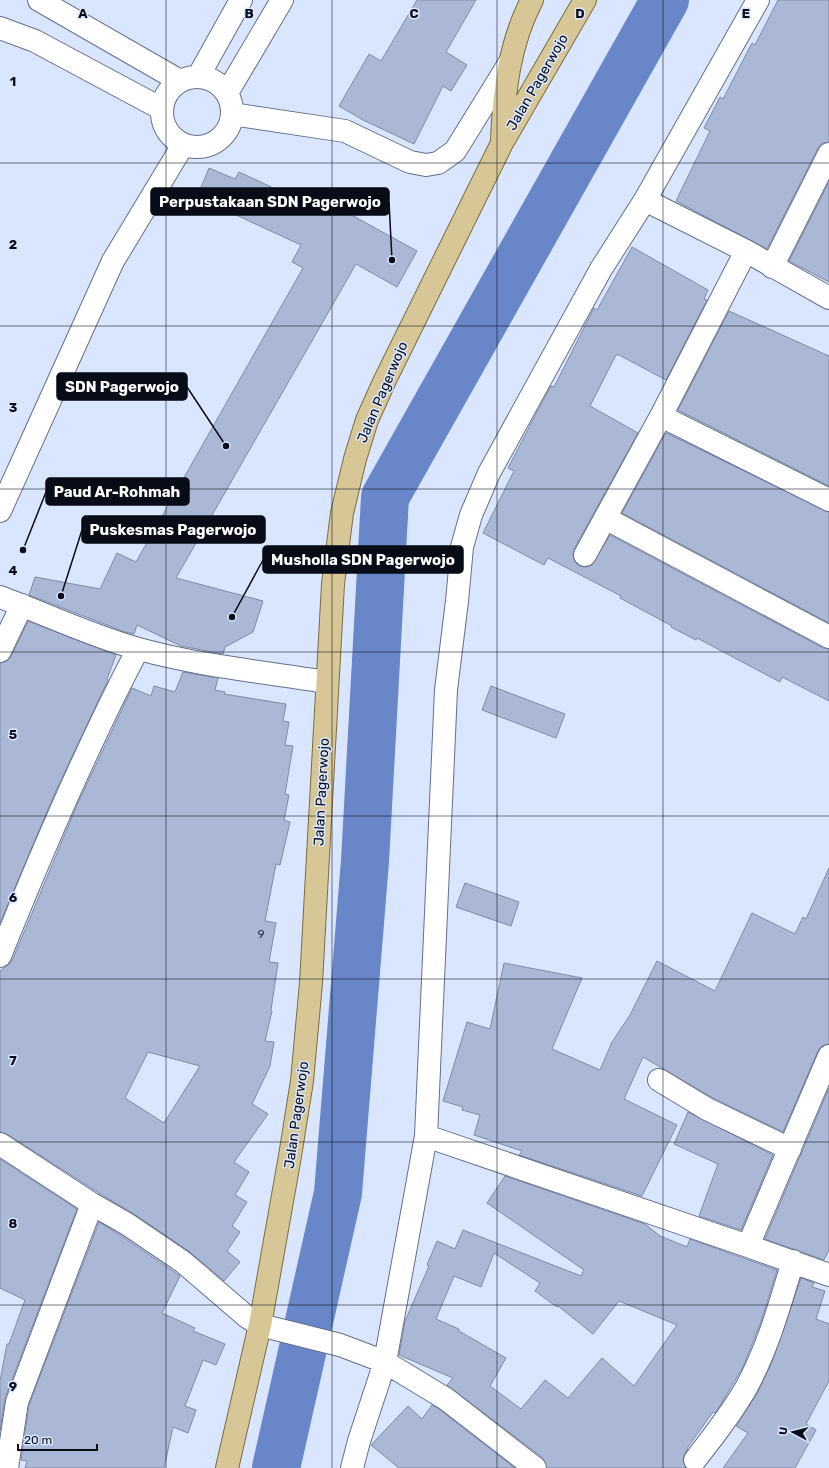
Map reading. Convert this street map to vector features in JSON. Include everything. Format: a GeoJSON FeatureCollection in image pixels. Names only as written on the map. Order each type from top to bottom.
{"type":"FeatureCollection","features":[{"type":"Feature","properties":{"kind":"main road","name":"Jalan Pagerwojo"},"geometry":{"type":"LineString","coordinates":[[502,143],[504,98],[511,53],[532,0]]}},
{"type":"Feature","properties":{"kind":"main road","name":"Jalan Pagerwojo"},"geometry":{"type":"LineString","coordinates":[[227,1468],[267,1327],[290,1156],[302,1081],[311,984],[333,584],[342,513],[367,420],[385,380],[502,143],[585,0]]}},
{"type":"Feature","properties":{"kind":"street"},"geometry":{"type":"LineString","coordinates":[[39,0],[189,79],[210,79],[220,84],[227,93],[231,103],[232,114],[230,124],[222,137],[211,145],[197,148],[183,144],[171,136],[164,122],[162,109],[167,95],[189,79],[241,0]]}},
{"type":"Feature","properties":{"kind":"street"},"geometry":{"type":"LineString","coordinates":[[227,93],[282,0]]}},
{"type":"Feature","properties":{"kind":"street"},"geometry":{"type":"LineString","coordinates":[[352,1468],[359,1441],[385,1362],[426,1136],[446,690],[462,547],[471,514],[489,473],[601,269],[645,200],[758,0]]}},
{"type":"Feature","properties":{"kind":"street"},"geometry":{"type":"LineString","coordinates":[[0,28],[35,41],[162,109]]}},
{"type":"Feature","properties":{"kind":"street"},"geometry":{"type":"LineString","coordinates":[[232,114],[345,131],[410,162],[426,165],[438,163],[455,152],[510,62]]}},
{"type":"Feature","properties":{"kind":"street"},"geometry":{"type":"LineString","coordinates":[[0,510],[114,261],[183,144]]}},
{"type":"Feature","properties":{"kind":"street"},"geometry":{"type":"LineString","coordinates":[[772,267],[826,166]]}},
{"type":"Feature","properties":{"kind":"street"},"geometry":{"type":"LineString","coordinates":[[645,200],[746,251],[829,298]]}},
{"type":"Feature","properties":{"kind":"street"},"geometry":{"type":"LineString","coordinates":[[585,555],[661,416],[746,251]]}},
{"type":"Feature","properties":{"kind":"street"},"geometry":{"type":"LineString","coordinates":[[661,416],[829,500]]}},
{"type":"Feature","properties":{"kind":"street"},"geometry":{"type":"LineString","coordinates":[[605,518],[829,637]]}},
{"type":"Feature","properties":{"kind":"street"},"geometry":{"type":"LineString","coordinates":[[0,597],[90,633],[138,649],[170,656],[327,682]]}},
{"type":"Feature","properties":{"kind":"street"},"geometry":{"type":"LineString","coordinates":[[0,651],[22,605]]}},
{"type":"Feature","properties":{"kind":"street"},"geometry":{"type":"LineString","coordinates":[[0,956],[38,862],[101,720],[138,649]]}},
{"type":"Feature","properties":{"kind":"street"},"geometry":{"type":"LineString","coordinates":[[748,1246],[829,1056]]}},
{"type":"Feature","properties":{"kind":"street"},"geometry":{"type":"LineString","coordinates":[[659,1080],[707,1109],[790,1149]]}},
{"type":"Feature","properties":{"kind":"street"},"geometry":{"type":"LineString","coordinates":[[426,1136],[793,1261],[829,1275]]}},
{"type":"Feature","properties":{"kind":"street"},"geometry":{"type":"LineString","coordinates":[[0,1144],[92,1204],[127,1224],[183,1262],[247,1317],[267,1327],[340,1346],[385,1362],[446,1399],[535,1468]]}},
{"type":"Feature","properties":{"kind":"street"},"geometry":{"type":"LineString","coordinates":[[7,1468],[18,1402],[92,1204]]}},
{"type":"Feature","properties":{"kind":"street"},"geometry":{"type":"LineString","coordinates":[[695,1460],[729,1416],[747,1386],[768,1340],[793,1261]]}},
{"type":"Feature","properties":{"kind":"building"},"geometry":{"type":"Polygon","coordinates":[[[417,0],[476,0],[446,52],[467,65],[451,91],[443,86],[414,144],[363,120],[339,106],[369,54],[381,61],[417,0]]]}},
{"type":"Feature","properties":{"kind":"building"},"geometry":{"type":"Polygon","coordinates":[[[778,0],[829,0],[829,142],[822,143],[818,148],[767,249],[676,201],[710,131],[704,128],[720,97],[723,99],[752,43],[755,45],[778,0]]]}},
{"type":"Feature","properties":{"kind":"building"},"geometry":{"type":"Polygon","coordinates":[[[209,168],[235,179],[239,172],[321,210],[326,201],[417,251],[397,287],[356,264],[176,578],[263,601],[253,632],[225,647],[223,654],[181,646],[137,625],[134,634],[125,632],[29,595],[35,577],[100,589],[117,553],[136,562],[303,268],[292,262],[301,245],[197,197],[209,168]]]}},
{"type":"Feature","properties":{"kind":"building"},"geometry":{"type":"Polygon","coordinates":[[[829,182],[829,282],[789,261],[829,182]]]}},
{"type":"Feature","properties":{"kind":"building"},"geometry":{"type":"Polygon","coordinates":[[[632,247],[708,290],[704,299],[707,300],[666,380],[619,355],[616,355],[590,406],[638,433],[574,549],[574,561],[579,566],[586,567],[592,565],[610,535],[823,648],[829,649],[829,701],[782,677],[780,682],[697,638],[696,640],[620,598],[621,596],[548,558],[544,565],[483,533],[514,471],[508,468],[537,412],[551,386],[554,387],[594,308],[597,310],[632,247]]]}},
{"type":"Feature","properties":{"kind":"building"},"geometry":{"type":"Polygon","coordinates":[[[729,311],[829,356],[829,486],[678,410],[729,311]]]}},
{"type":"Feature","properties":{"kind":"building"},"geometry":{"type":"Polygon","coordinates":[[[666,433],[829,512],[829,623],[622,513],[666,433]]]}},
{"type":"Feature","properties":{"kind":"building"},"geometry":{"type":"Polygon","coordinates":[[[28,621],[116,655],[107,679],[108,680],[54,795],[0,923],[0,663],[7,661],[11,657],[28,621]]]}},
{"type":"Feature","properties":{"kind":"building"},"geometry":{"type":"Polygon","coordinates":[[[183,672],[218,678],[215,690],[225,692],[224,694],[286,704],[283,721],[289,722],[285,745],[293,746],[285,794],[289,795],[284,820],[290,822],[280,865],[276,864],[265,921],[276,923],[269,962],[278,963],[272,1011],[265,1041],[274,1042],[270,1066],[252,1104],[268,1114],[234,1162],[249,1172],[235,1195],[247,1202],[232,1226],[240,1232],[227,1251],[240,1262],[224,1281],[190,1252],[134,1214],[7,1134],[0,1132],[0,971],[12,961],[77,805],[132,688],[151,696],[154,686],[175,692],[183,672]],[[148,1052],[125,1098],[164,1123],[200,1066],[148,1052]]]}},
{"type":"Feature","properties":{"kind":"building"},"geometry":{"type":"Polygon","coordinates":[[[491,686],[565,714],[556,738],[482,710],[491,686]]]}},
{"type":"Feature","properties":{"kind":"building"},"geometry":{"type":"Polygon","coordinates":[[[829,868],[829,1044],[822,1046],[818,1051],[783,1132],[713,1098],[643,1057],[624,1099],[677,1125],[642,1196],[519,1155],[522,1151],[474,1135],[480,1115],[462,1110],[463,1107],[443,1101],[467,1022],[490,1029],[504,963],[582,978],[552,1049],[600,1070],[612,1042],[630,1015],[657,961],[715,991],[752,913],[795,934],[803,917],[806,919],[829,868]]]}},
{"type":"Feature","properties":{"kind":"building"},"geometry":{"type":"Polygon","coordinates":[[[465,883],[519,902],[511,926],[456,907],[465,883]]]}},
{"type":"Feature","properties":{"kind":"building"},"geometry":{"type":"Polygon","coordinates":[[[829,1088],[829,1250],[824,1260],[765,1239],[829,1088]]]}},
{"type":"Feature","properties":{"kind":"building"},"geometry":{"type":"Polygon","coordinates":[[[688,1112],[773,1155],[741,1230],[699,1216],[718,1164],[674,1144],[688,1112]]]}},
{"type":"Feature","properties":{"kind":"building"},"geometry":{"type":"Polygon","coordinates":[[[0,1159],[77,1209],[5,1398],[0,1431],[0,1381],[7,1344],[9,1344],[25,1300],[0,1288],[0,1159]]]}},
{"type":"Feature","properties":{"kind":"building"},"geometry":{"type":"Polygon","coordinates":[[[505,1176],[645,1224],[660,1236],[687,1247],[690,1239],[777,1270],[761,1322],[743,1367],[718,1409],[715,1413],[713,1412],[688,1447],[683,1459],[686,1468],[547,1468],[543,1458],[447,1385],[453,1378],[399,1355],[405,1321],[429,1266],[427,1265],[437,1241],[455,1249],[463,1230],[581,1276],[584,1270],[487,1203],[505,1176]],[[494,1253],[481,1287],[454,1276],[436,1319],[459,1329],[459,1331],[506,1358],[490,1386],[521,1409],[545,1380],[568,1398],[602,1358],[634,1386],[677,1325],[619,1301],[593,1334],[558,1306],[557,1307],[535,1291],[540,1283],[494,1253]]]}},
{"type":"Feature","properties":{"kind":"building"},"geometry":{"type":"Polygon","coordinates":[[[99,1222],[180,1276],[162,1313],[195,1328],[193,1331],[225,1344],[216,1365],[203,1360],[185,1406],[196,1410],[188,1433],[173,1427],[164,1468],[25,1468],[27,1461],[21,1460],[29,1405],[99,1222]]]}},
{"type":"Feature","properties":{"kind":"building"},"geometry":{"type":"Polygon","coordinates":[[[801,1278],[814,1283],[812,1287],[825,1291],[816,1319],[829,1324],[829,1381],[806,1424],[816,1430],[795,1468],[723,1468],[748,1433],[736,1426],[757,1394],[772,1362],[801,1278]]]}},
{"type":"Feature","properties":{"kind":"building"},"geometry":{"type":"Polygon","coordinates":[[[432,1405],[515,1468],[399,1468],[371,1445],[408,1406],[422,1419],[432,1405]]]}},
{"type":"Feature","properties":{"kind":"waterway"},"geometry":{"type":"LineString","coordinates":[[276,1468],[338,1193],[365,861],[385,497],[665,0]]}},
{"type":"Feature","properties":{"kind":"place","name":"Perpustakaan SDN Pagerwojo"},"geometry":{"type":"Point","coordinates":[392,260]}},
{"type":"Feature","properties":{"kind":"place","name":"SDN Pagerwojo"},"geometry":{"type":"Point","coordinates":[226,446]}},
{"type":"Feature","properties":{"kind":"place","name":"Paud Ar-Rohmah"},"geometry":{"type":"Point","coordinates":[23,550]}},
{"type":"Feature","properties":{"kind":"place","name":"Puskesmas Pagerwojo"},"geometry":{"type":"Point","coordinates":[61,596]}},
{"type":"Feature","properties":{"kind":"place","name":"Musholla SDN Pagerwojo"},"geometry":{"type":"Point","coordinates":[232,617]}}]}
